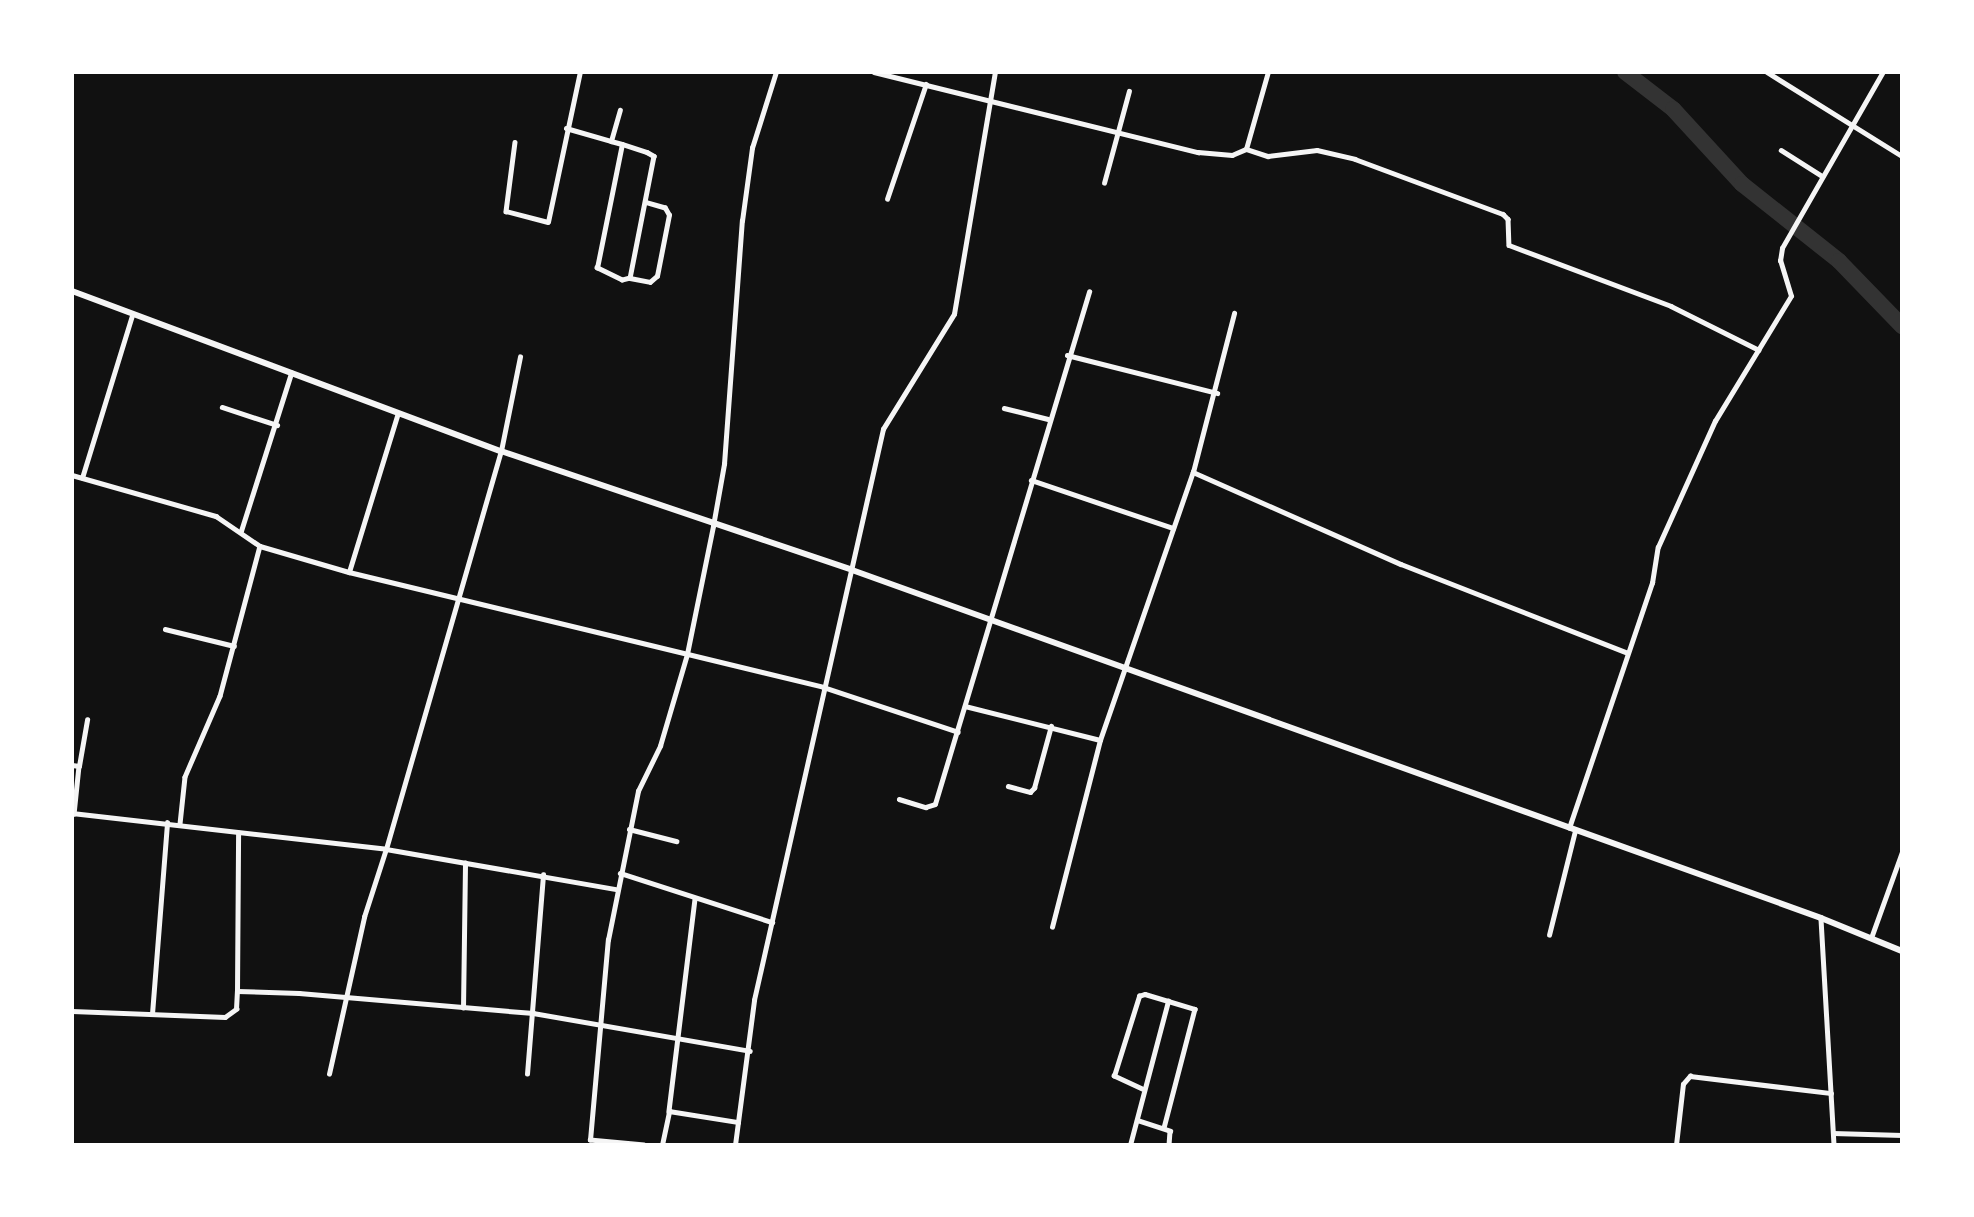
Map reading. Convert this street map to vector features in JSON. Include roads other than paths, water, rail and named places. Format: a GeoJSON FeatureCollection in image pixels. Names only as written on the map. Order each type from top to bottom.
{"type":"FeatureCollection","features":[{"type":"Feature","properties":{"kind":"main road"},"geometry":{"type":"LineString","coordinates":[[72,291],[501,451],[713,526],[852,570],[990,622],[1821,918],[1902,951]]}},
{"type":"Feature","properties":{"kind":"street"},"geometry":{"type":"LineString","coordinates":[[514,142],[506,213],[548,222],[580,72]]}},
{"type":"Feature","properties":{"kind":"street"},"geometry":{"type":"LineString","coordinates":[[644,1145],[590,1140],[616,889],[629,829],[687,654],[713,526],[724,464],[735,314],[752,148],[776,72]]}},
{"type":"Feature","properties":{"kind":"street"},"geometry":{"type":"LineString","coordinates":[[874,72],[1118,135],[1198,152],[1232,155],[1246,149],[1268,156],[1327,152],[1503,214],[1508,219],[1509,245],[1671,306],[1759,350]]}},
{"type":"Feature","properties":{"kind":"street"},"geometry":{"type":"LineString","coordinates":[[735,1145],[750,1051],[754,1000],[883,429],[947,329],[962,283],[995,72]]}},
{"type":"Feature","properties":{"kind":"street"},"geometry":{"type":"LineString","coordinates":[[1246,149],[1268,72]]}},
{"type":"Feature","properties":{"kind":"street"},"geometry":{"type":"LineString","coordinates":[[1767,72],[1902,156]]}},
{"type":"Feature","properties":{"kind":"street"},"geometry":{"type":"LineString","coordinates":[[1549,936],[1572,830],[1625,652],[1651,583],[1658,547],[1701,458],[1715,421],[1793,291],[1780,261],[1782,248],[1883,72]]}},
{"type":"Feature","properties":{"kind":"street"},"geometry":{"type":"LineString","coordinates":[[887,199],[926,84]]}},
{"type":"Feature","properties":{"kind":"street"},"geometry":{"type":"LineString","coordinates":[[1104,183],[1129,90]]}},
{"type":"Feature","properties":{"kind":"street"},"geometry":{"type":"LineString","coordinates":[[611,141],[620,110]]}},
{"type":"Feature","properties":{"kind":"street"},"geometry":{"type":"LineString","coordinates":[[566,128],[654,156],[647,203],[630,278]]}},
{"type":"Feature","properties":{"kind":"street"},"geometry":{"type":"LineString","coordinates":[[622,144],[597,268],[622,280],[630,278],[650,282],[657,276],[668,209],[647,203]]}},
{"type":"Feature","properties":{"kind":"street"},"geometry":{"type":"LineString","coordinates":[[1781,150],[1822,176]]}},
{"type":"Feature","properties":{"kind":"street"},"geometry":{"type":"LineString","coordinates":[[899,799],[933,807],[958,732],[1067,355],[1089,292]]}},
{"type":"Feature","properties":{"kind":"street"},"geometry":{"type":"LineString","coordinates":[[1052,927],[1100,740],[1193,472],[1217,393],[1234,313]]}},
{"type":"Feature","properties":{"kind":"street"},"geometry":{"type":"LineString","coordinates":[[82,478],[132,315]]}},
{"type":"Feature","properties":{"kind":"street"},"geometry":{"type":"LineString","coordinates":[[1067,355],[1217,393]]}},
{"type":"Feature","properties":{"kind":"street"},"geometry":{"type":"LineString","coordinates":[[329,1074],[345,996],[456,596],[501,451],[520,357]]}},
{"type":"Feature","properties":{"kind":"street"},"geometry":{"type":"LineString","coordinates":[[241,531],[277,425],[291,373]]}},
{"type":"Feature","properties":{"kind":"street"},"geometry":{"type":"LineString","coordinates":[[222,407],[277,425]]}},
{"type":"Feature","properties":{"kind":"street"},"geometry":{"type":"LineString","coordinates":[[1004,408],[1048,419]]}},
{"type":"Feature","properties":{"kind":"street"},"geometry":{"type":"LineString","coordinates":[[349,572],[398,413]]}},
{"type":"Feature","properties":{"kind":"street"},"geometry":{"type":"LineString","coordinates":[[1193,472],[1401,564],[1625,652]]}},
{"type":"Feature","properties":{"kind":"street"},"geometry":{"type":"LineString","coordinates":[[72,475],[216,516],[260,546],[349,572],[823,687],[958,732]]}},
{"type":"Feature","properties":{"kind":"street"},"geometry":{"type":"LineString","coordinates":[[1031,480],[1174,528]]}},
{"type":"Feature","properties":{"kind":"street"},"geometry":{"type":"LineString","coordinates":[[180,824],[185,777],[209,726],[234,646],[260,546]]}},
{"type":"Feature","properties":{"kind":"street"},"geometry":{"type":"LineString","coordinates":[[165,629],[234,646]]}},
{"type":"Feature","properties":{"kind":"street"},"geometry":{"type":"LineString","coordinates":[[965,706],[1100,740]]}},
{"type":"Feature","properties":{"kind":"street"},"geometry":{"type":"LineString","coordinates":[[88,720],[73,813],[386,849],[543,874],[616,889]]}},
{"type":"Feature","properties":{"kind":"street"},"geometry":{"type":"LineString","coordinates":[[1008,786],[1030,792],[1034,788],[1051,726]]}},
{"type":"Feature","properties":{"kind":"street"},"geometry":{"type":"LineString","coordinates":[[72,765],[79,766]]}},
{"type":"Feature","properties":{"kind":"street"},"geometry":{"type":"LineString","coordinates":[[152,1014],[167,823]]}},
{"type":"Feature","properties":{"kind":"street"},"geometry":{"type":"LineString","coordinates":[[629,829],[676,841]]}},
{"type":"Feature","properties":{"kind":"street"},"geometry":{"type":"LineString","coordinates":[[72,1011],[225,1017],[236,1009],[238,833]]}},
{"type":"Feature","properties":{"kind":"street"},"geometry":{"type":"LineString","coordinates":[[1871,938],[1902,852]]}},
{"type":"Feature","properties":{"kind":"street"},"geometry":{"type":"LineString","coordinates":[[463,1008],[465,863]]}},
{"type":"Feature","properties":{"kind":"street"},"geometry":{"type":"LineString","coordinates":[[620,873],[772,922]]}},
{"type":"Feature","properties":{"kind":"street"},"geometry":{"type":"LineString","coordinates":[[527,1074],[543,874]]}},
{"type":"Feature","properties":{"kind":"street"},"geometry":{"type":"LineString","coordinates":[[662,1145],[669,1111],[676,1036],[695,899]]}},
{"type":"Feature","properties":{"kind":"street"},"geometry":{"type":"LineString","coordinates":[[1821,918],[1834,1145]]}},
{"type":"Feature","properties":{"kind":"street"},"geometry":{"type":"LineString","coordinates":[[237,992],[345,996],[533,1013],[602,1022],[750,1051]]}},
{"type":"Feature","properties":{"kind":"street"},"geometry":{"type":"LineString","coordinates":[[1142,1088],[1114,1076],[1139,996],[1168,1001],[1197,1013],[1165,1124]]}},
{"type":"Feature","properties":{"kind":"street"},"geometry":{"type":"LineString","coordinates":[[1130,1145],[1142,1088],[1168,1001]]}},
{"type":"Feature","properties":{"kind":"street"},"geometry":{"type":"LineString","coordinates":[[1676,1145],[1684,1084],[1690,1076],[1831,1093]]}},
{"type":"Feature","properties":{"kind":"street"},"geometry":{"type":"LineString","coordinates":[[669,1111],[738,1122]]}},
{"type":"Feature","properties":{"kind":"street"},"geometry":{"type":"LineString","coordinates":[[1138,1116],[1165,1124],[1172,1133],[1169,1145]]}},
{"type":"Feature","properties":{"kind":"street"},"geometry":{"type":"LineString","coordinates":[[1833,1133],[1902,1135]]}},
{"type":"Feature","properties":{"kind":"waterway"},"geometry":{"type":"LineString","coordinates":[[1625,72],[1673,109],[1742,184],[1839,261],[1902,326]]}}]}
